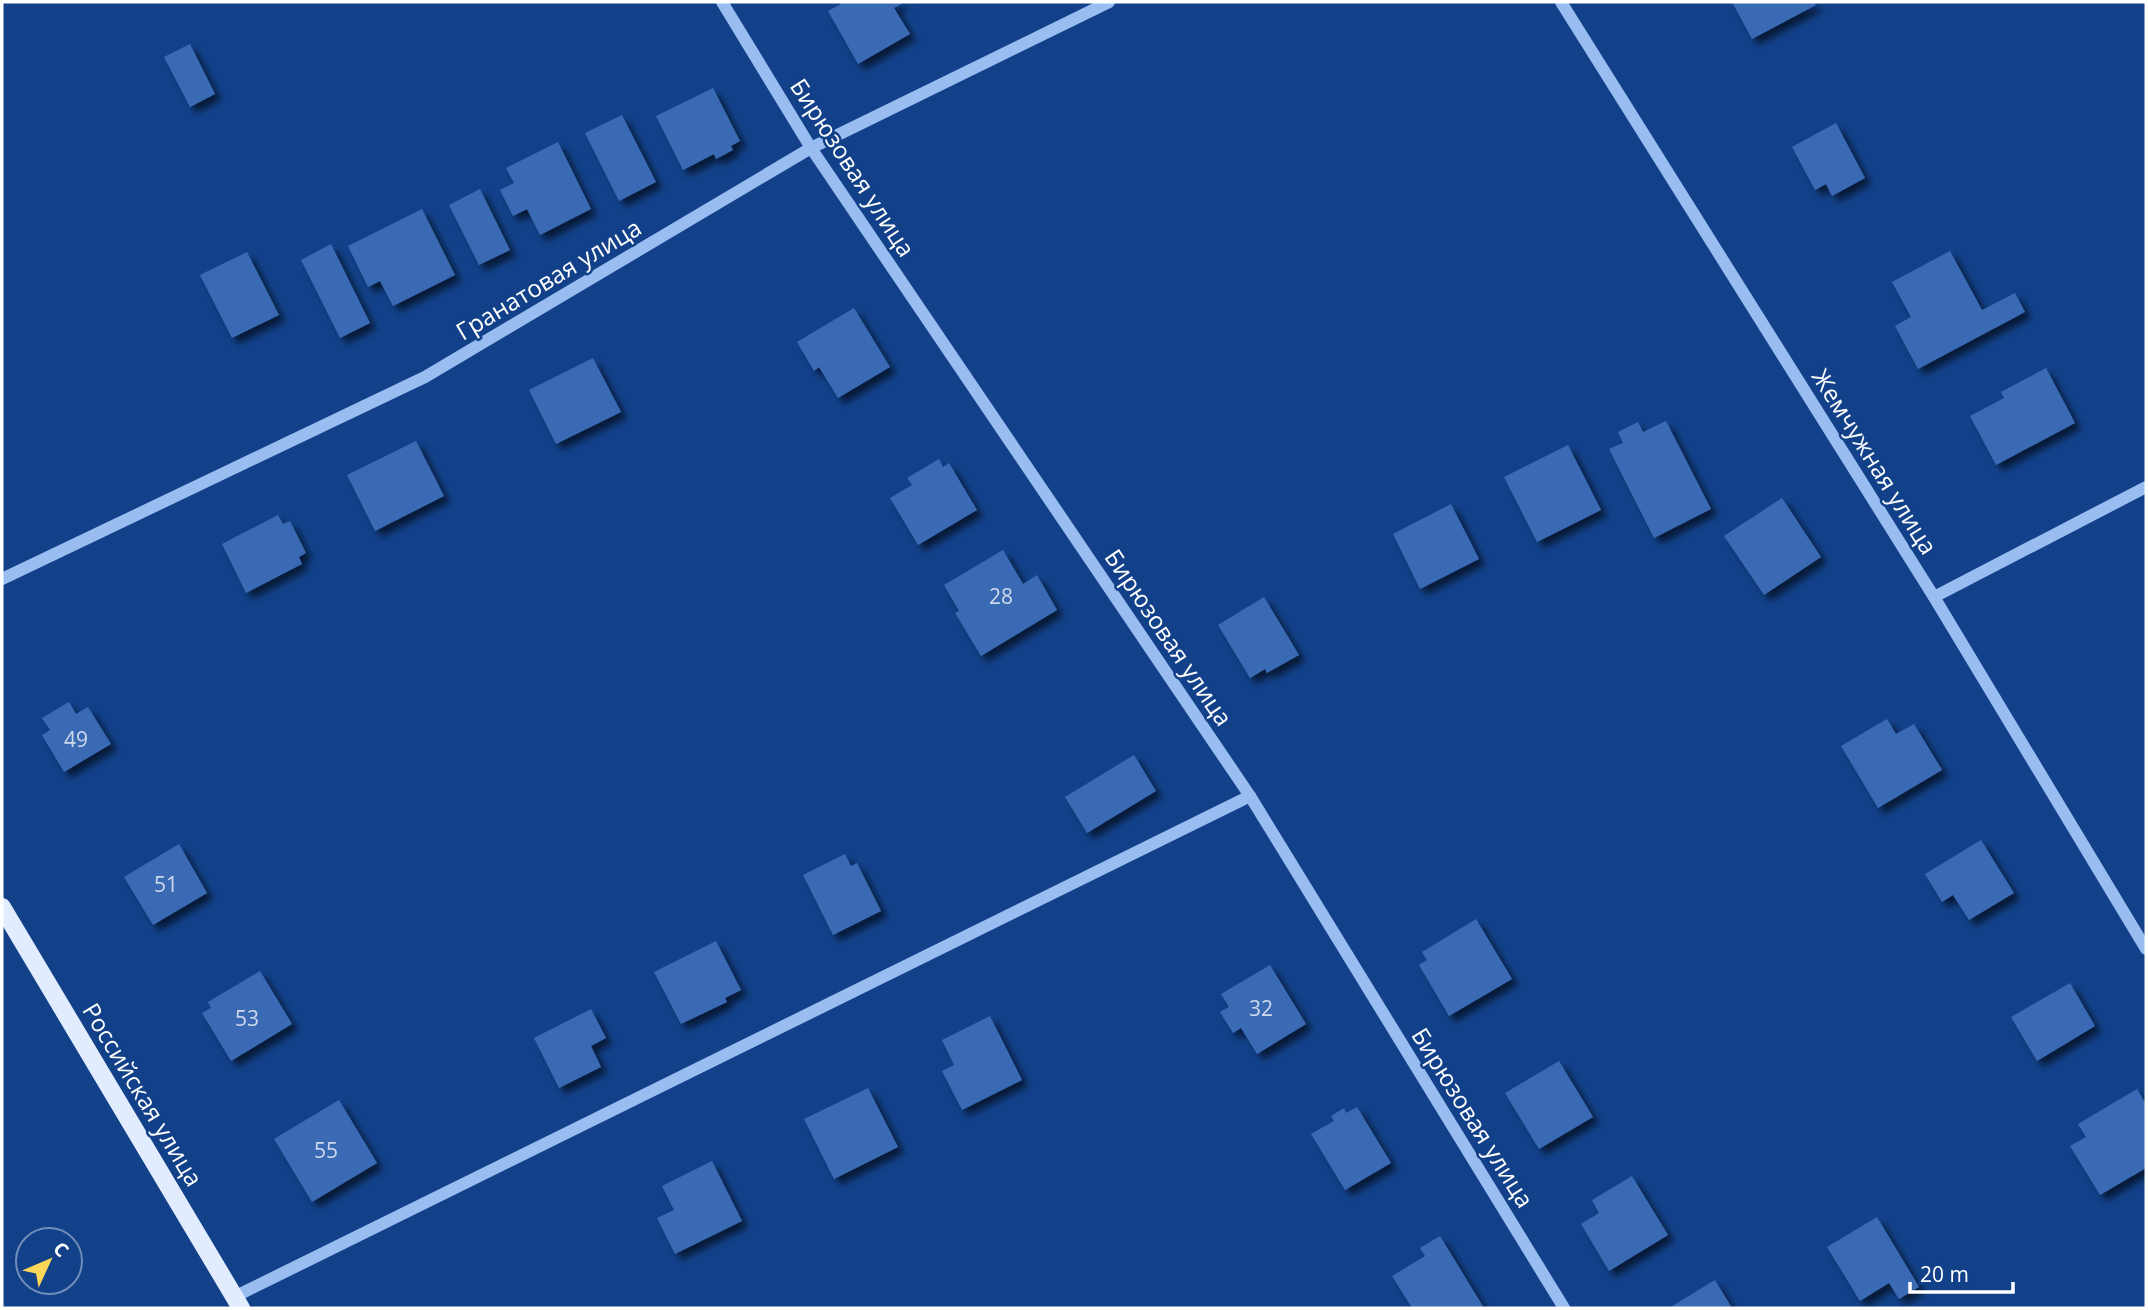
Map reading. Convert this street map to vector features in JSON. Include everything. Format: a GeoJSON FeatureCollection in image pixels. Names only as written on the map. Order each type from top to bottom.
{"type":"FeatureCollection","features":[{"type":"Feature","properties":{"kind":"main road","name":"Российская улица"},"geometry":{"type":"LineString","coordinates":[[2,907],[237,1303]]}},
{"type":"Feature","properties":{"kind":"street","name":"Бирюзовая улица"},"geometry":{"type":"LineString","coordinates":[[722,2],[811,148],[1250,796],[1564,1308]]}},
{"type":"Feature","properties":{"kind":"street","name":"Гранатовая улица"},"geometry":{"type":"LineString","coordinates":[[2,579],[425,377],[811,148],[1109,2]]}},
{"type":"Feature","properties":{"kind":"street","name":"Жемчужная улица"},"geometry":{"type":"LineString","coordinates":[[1561,2],[1934,597],[2146,949]]}},
{"type":"Feature","properties":{"kind":"street"},"geometry":{"type":"LineString","coordinates":[[1934,597],[2146,487]]}},
{"type":"Feature","properties":{"kind":"street"},"geometry":{"type":"LineString","coordinates":[[237,1303],[1250,796]]}},
{"type":"Feature","properties":{"kind":"building"},"geometry":{"type":"Polygon","coordinates":[[[840,2],[905,2],[894,8],[910,34],[858,64],[828,11],[841,4],[840,2]]]}},
{"type":"Feature","properties":{"kind":"building"},"geometry":{"type":"Polygon","coordinates":[[[1732,2],[1814,2],[1816,5],[1752,39],[1732,2]]]}},
{"type":"Feature","properties":{"kind":"building"},"geometry":{"type":"Polygon","coordinates":[[[190,44],[215,94],[190,107],[164,57],[190,44]]]}},
{"type":"Feature","properties":{"kind":"building"},"geometry":{"type":"Polygon","coordinates":[[[713,88],[740,141],[731,146],[733,150],[716,159],[714,154],[683,170],[656,116],[713,88]]]}},
{"type":"Feature","properties":{"kind":"building"},"geometry":{"type":"Polygon","coordinates":[[[622,115],[656,182],[619,201],[585,133],[622,115]]]}},
{"type":"Feature","properties":{"kind":"building"},"geometry":{"type":"Polygon","coordinates":[[[1836,123],[1865,178],[1832,196],[1826,184],[1815,190],[1792,147],[1836,123]]]}},
{"type":"Feature","properties":{"kind":"building"},"geometry":{"type":"Polygon","coordinates":[[[558,142],[591,209],[540,235],[527,209],[513,216],[500,190],[514,183],[506,168],[558,142]]]}},
{"type":"Feature","properties":{"kind":"building"},"geometry":{"type":"Polygon","coordinates":[[[480,189],[510,250],[479,265],[449,205],[480,189]]]}},
{"type":"Feature","properties":{"kind":"building"},"geometry":{"type":"Polygon","coordinates":[[[422,209],[455,275],[393,306],[380,281],[368,287],[348,246],[422,209]]]}},
{"type":"Feature","properties":{"kind":"building"},"geometry":{"type":"Polygon","coordinates":[[[331,244],[370,323],[340,338],[301,260],[331,244]]]}},
{"type":"Feature","properties":{"kind":"building"},"geometry":{"type":"Polygon","coordinates":[[[1950,251],[1982,310],[2015,293],[2025,312],[1918,369],[1895,326],[1911,317],[1892,282],[1950,251]]]}},
{"type":"Feature","properties":{"kind":"building"},"geometry":{"type":"Polygon","coordinates":[[[247,252],[279,315],[232,338],[200,275],[247,252]]]}},
{"type":"Feature","properties":{"kind":"building"},"geometry":{"type":"Polygon","coordinates":[[[854,308],[890,367],[838,398],[819,367],[814,371],[797,342],[854,308]]]}},
{"type":"Feature","properties":{"kind":"building"},"geometry":{"type":"Polygon","coordinates":[[[593,358],[621,412],[556,444],[529,390],[593,358]]]}},
{"type":"Feature","properties":{"kind":"building"},"geometry":{"type":"Polygon","coordinates":[[[2046,368],[2075,423],[1996,465],[1970,416],[2004,398],[2001,392],[2046,368]]]}},
{"type":"Feature","properties":{"kind":"building"},"geometry":{"type":"Polygon","coordinates":[[[1666,421],[1711,509],[1654,538],[1609,449],[1623,443],[1618,432],[1638,422],[1643,432],[1666,421]]]}},
{"type":"Feature","properties":{"kind":"building"},"geometry":{"type":"Polygon","coordinates":[[[416,441],[444,496],[375,531],[347,475],[416,441]]]}},
{"type":"Feature","properties":{"kind":"building"},"geometry":{"type":"Polygon","coordinates":[[[1568,445],[1601,510],[1537,542],[1504,477],[1568,445]]]}},
{"type":"Feature","properties":{"kind":"building"},"geometry":{"type":"Polygon","coordinates":[[[939,459],[943,467],[949,463],[977,510],[918,545],[890,498],[912,485],[907,478],[939,459]]]}},
{"type":"Feature","properties":{"kind":"building"},"geometry":{"type":"Polygon","coordinates":[[[1782,498],[1821,557],[1764,595],[1724,536],[1782,498]]]}},
{"type":"Feature","properties":{"kind":"building"},"geometry":{"type":"Polygon","coordinates":[[[1451,504],[1479,559],[1420,589],[1393,534],[1451,504]]]}},
{"type":"Feature","properties":{"kind":"building"},"geometry":{"type":"Polygon","coordinates":[[[278,515],[283,524],[290,521],[306,553],[299,557],[302,564],[246,593],[222,544],[278,515]]]}},
{"type":"Feature","properties":{"kind":"building"},"geometry":{"type":"Polygon","coordinates":[[[1003,550],[1023,584],[1037,575],[1057,610],[981,656],[955,613],[959,611],[944,585],[1003,550]]]}},
{"type":"Feature","properties":{"kind":"building"},"geometry":{"type":"Polygon","coordinates":[[[1264,597],[1299,655],[1267,673],[1265,669],[1250,678],[1218,625],[1264,597]]]}},
{"type":"Feature","properties":{"kind":"building"},"geometry":{"type":"Polygon","coordinates":[[[69,702],[76,714],[88,707],[111,744],[64,772],[42,735],[50,730],[42,718],[69,702]]]}},
{"type":"Feature","properties":{"kind":"building"},"geometry":{"type":"Polygon","coordinates":[[[1887,719],[1896,734],[1914,724],[1942,770],[1878,808],[1841,746],[1887,719]]]}},
{"type":"Feature","properties":{"kind":"building"},"geometry":{"type":"Polygon","coordinates":[[[1134,755],[1156,791],[1087,833],[1065,797],[1134,755]]]}},
{"type":"Feature","properties":{"kind":"building"},"geometry":{"type":"Polygon","coordinates":[[[1981,840],[2014,893],[1969,920],[1953,895],[1942,902],[1925,874],[1981,840]]]}},
{"type":"Feature","properties":{"kind":"building"},"geometry":{"type":"Polygon","coordinates":[[[179,844],[207,893],[153,925],[124,877],[179,844]]]}},
{"type":"Feature","properties":{"kind":"building"},"geometry":{"type":"Polygon","coordinates":[[[845,854],[851,866],[857,863],[881,911],[833,935],[803,875],[845,854]]]}},
{"type":"Feature","properties":{"kind":"building"},"geometry":{"type":"Polygon","coordinates":[[[1476,919],[1512,979],[1449,1016],[1419,965],[1427,960],[1422,952],[1476,919]]]}},
{"type":"Feature","properties":{"kind":"building"},"geometry":{"type":"Polygon","coordinates":[[[716,941],[741,990],[725,998],[727,1002],[681,1024],[654,972],[716,941]]]}},
{"type":"Feature","properties":{"kind":"building"},"geometry":{"type":"Polygon","coordinates":[[[1270,965],[1306,1024],[1257,1054],[1241,1028],[1233,1033],[1220,1012],[1229,1007],[1221,994],[1270,965]]]}},
{"type":"Feature","properties":{"kind":"building"},"geometry":{"type":"Polygon","coordinates":[[[260,971],[292,1024],[231,1061],[202,1013],[211,1008],[208,1002],[260,971]]]}},
{"type":"Feature","properties":{"kind":"building"},"geometry":{"type":"Polygon","coordinates":[[[2070,983],[2095,1026],[2037,1061],[2011,1017],[2070,983]]]}},
{"type":"Feature","properties":{"kind":"building"},"geometry":{"type":"Polygon","coordinates":[[[591,1009],[606,1038],[591,1046],[601,1067],[559,1088],[534,1038],[591,1009]]]}},
{"type":"Feature","properties":{"kind":"building"},"geometry":{"type":"Polygon","coordinates":[[[990,1016],[1022,1080],[962,1110],[942,1071],[954,1065],[942,1040],[990,1016]]]}},
{"type":"Feature","properties":{"kind":"building"},"geometry":{"type":"Polygon","coordinates":[[[1559,1061],[1593,1117],[1539,1149],[1505,1093],[1559,1061]]]}},
{"type":"Feature","properties":{"kind":"building"},"geometry":{"type":"Polygon","coordinates":[[[868,1088],[898,1147],[834,1179],[804,1119],[868,1088]]]}},
{"type":"Feature","properties":{"kind":"building"},"geometry":{"type":"Polygon","coordinates":[[[2137,1089],[2146,1104],[2146,1168],[2100,1195],[2070,1146],[2086,1137],[2078,1124],[2137,1089]]]}},
{"type":"Feature","properties":{"kind":"building"},"geometry":{"type":"Polygon","coordinates":[[[339,1100],[377,1163],[312,1202],[274,1139],[339,1100]]]}},
{"type":"Feature","properties":{"kind":"building"},"geometry":{"type":"Polygon","coordinates":[[[1357,1107],[1391,1163],[1345,1190],[1311,1134],[1334,1121],[1331,1116],[1344,1108],[1346,1113],[1357,1107]]]}},
{"type":"Feature","properties":{"kind":"building"},"geometry":{"type":"Polygon","coordinates":[[[712,1161],[742,1221],[675,1254],[657,1218],[674,1210],[662,1186],[712,1161]]]}},
{"type":"Feature","properties":{"kind":"building"},"geometry":{"type":"Polygon","coordinates":[[[1632,1176],[1668,1235],[1609,1271],[1581,1224],[1599,1213],[1592,1200],[1632,1176]]]}},
{"type":"Feature","properties":{"kind":"building"},"geometry":{"type":"Polygon","coordinates":[[[1877,1217],[1919,1287],[1899,1299],[1889,1283],[1860,1301],[1827,1247],[1877,1217]]]}},
{"type":"Feature","properties":{"kind":"building"},"geometry":{"type":"Polygon","coordinates":[[[1440,1236],[1484,1308],[1412,1308],[1392,1276],[1425,1256],[1420,1248],[1440,1236]]]}},
{"type":"Feature","properties":{"kind":"building"},"geometry":{"type":"Polygon","coordinates":[[[1715,1280],[1732,1308],[1669,1308],[1715,1280]]]}}]}
